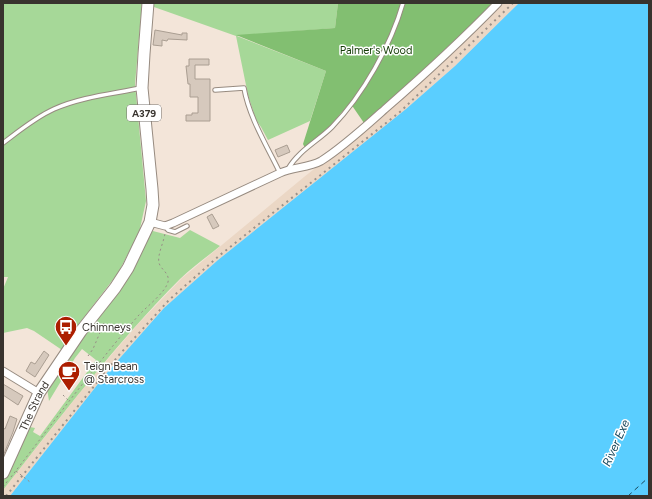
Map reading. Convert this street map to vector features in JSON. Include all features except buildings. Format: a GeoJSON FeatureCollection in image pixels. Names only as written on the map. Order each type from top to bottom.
{"type":"FeatureCollection","features":[{"type":"Feature","properties":{"kind":"main road","name":"A379"},"geometry":{"type":"LineString","coordinates":[[148,3],[142,88],[152,189],[150,222]]}},
{"type":"Feature","properties":{"kind":"main road","name":"The Strand"},"geometry":{"type":"LineString","coordinates":[[3,473],[39,393],[81,331],[115,288],[128,268],[150,222]]}},
{"type":"Feature","properties":{"kind":"street"},"geometry":{"type":"LineString","coordinates":[[150,222],[165,226],[280,173],[288,170],[303,168],[321,161],[364,128],[437,64],[498,3]]}},
{"type":"Feature","properties":{"kind":"street"},"geometry":{"type":"LineString","coordinates":[[3,371],[39,393]]}},
{"type":"Feature","properties":{"kind":"lane"},"geometry":{"type":"LineString","coordinates":[[288,170],[298,157],[331,128],[344,114],[386,48],[403,3]]}},
{"type":"Feature","properties":{"kind":"lane"},"geometry":{"type":"LineString","coordinates":[[3,143],[33,121],[54,109],[74,101],[142,88]]}},
{"type":"Feature","properties":{"kind":"lane"},"geometry":{"type":"LineString","coordinates":[[215,90],[244,88],[253,117],[280,173]]}},
{"type":"Feature","properties":{"kind":"lane"},"geometry":{"type":"LineString","coordinates":[[165,226],[168,230],[175,232],[187,226]]}},
{"type":"Feature","properties":{"kind":"path"},"geometry":{"type":"LineString","coordinates":[[3,487],[97,365],[168,283],[167,274],[159,263],[165,226]]}},
{"type":"Feature","properties":{"kind":"path"},"geometry":{"type":"LineString","coordinates":[[88,356],[93,349],[104,323]]}},
{"type":"Feature","properties":{"kind":"path"},"geometry":{"type":"LineString","coordinates":[[62,395],[69,401]]}},
{"type":"Feature","properties":{"kind":"path"},"geometry":{"type":"LineString","coordinates":[[16,471],[30,482]]}},
{"type":"Feature","properties":{"kind":"shaded area"},"geometry":{"type":"Polygon","coordinates":[[[504,3],[519,3],[455,66],[406,109],[218,260],[164,308],[105,375],[10,496],[3,496],[3,490],[89,381],[138,324],[182,278],[304,177],[360,133],[439,66],[504,3]]]}},
{"type":"Feature","properties":{"kind":"green space"},"geometry":{"type":"Polygon","coordinates":[[[3,3],[142,3],[135,84],[146,201],[139,233],[118,273],[78,325],[62,350],[27,328],[3,333],[3,289],[8,277],[3,277],[3,3]]]}},
{"type":"Feature","properties":{"kind":"green space"},"geometry":{"type":"Polygon","coordinates":[[[154,3],[338,3],[335,28],[237,36],[326,71],[310,121],[268,140],[256,120],[248,95],[236,36],[154,7],[154,3]]]}},
{"type":"Feature","properties":{"kind":"green space","name":"Palmer's Wood"},"geometry":{"type":"Polygon","coordinates":[[[338,3],[494,3],[401,91],[364,123],[353,107],[349,104],[330,126],[305,148],[303,144],[326,71],[236,35],[335,28],[338,3]]]}},
{"type":"Feature","properties":{"kind":"green space"},"geometry":{"type":"Polygon","coordinates":[[[149,230],[180,238],[190,230],[220,246],[180,279],[133,329],[88,382],[3,490],[3,479],[8,473],[28,428],[35,428],[33,432],[40,436],[96,360],[82,349],[49,401],[47,388],[149,230]]]}},
{"type":"Feature","properties":{"kind":"water","name":"River Exe"},"geometry":{"type":"Polygon","coordinates":[[[519,3],[649,3],[649,496],[10,496],[105,375],[164,308],[218,260],[406,109],[455,66],[519,3]]]}},
{"type":"Feature","properties":{"kind":"ferry route"},"geometry":{"type":"LineString","coordinates":[[628,496],[649,477]]}},
{"type":"Feature","properties":{"kind":"railway"},"geometry":{"type":"LineString","coordinates":[[6,496],[119,355],[169,300],[220,255],[401,111],[513,3]]}},
{"type":"Feature","properties":{"kind":"place","name":"Chimneys"},"geometry":{"type":"Point","coordinates":[66,346]}},
{"type":"Feature","properties":{"kind":"place","name":"Teign Bean @ Starcross"},"geometry":{"type":"Point","coordinates":[69,392]}}]}
